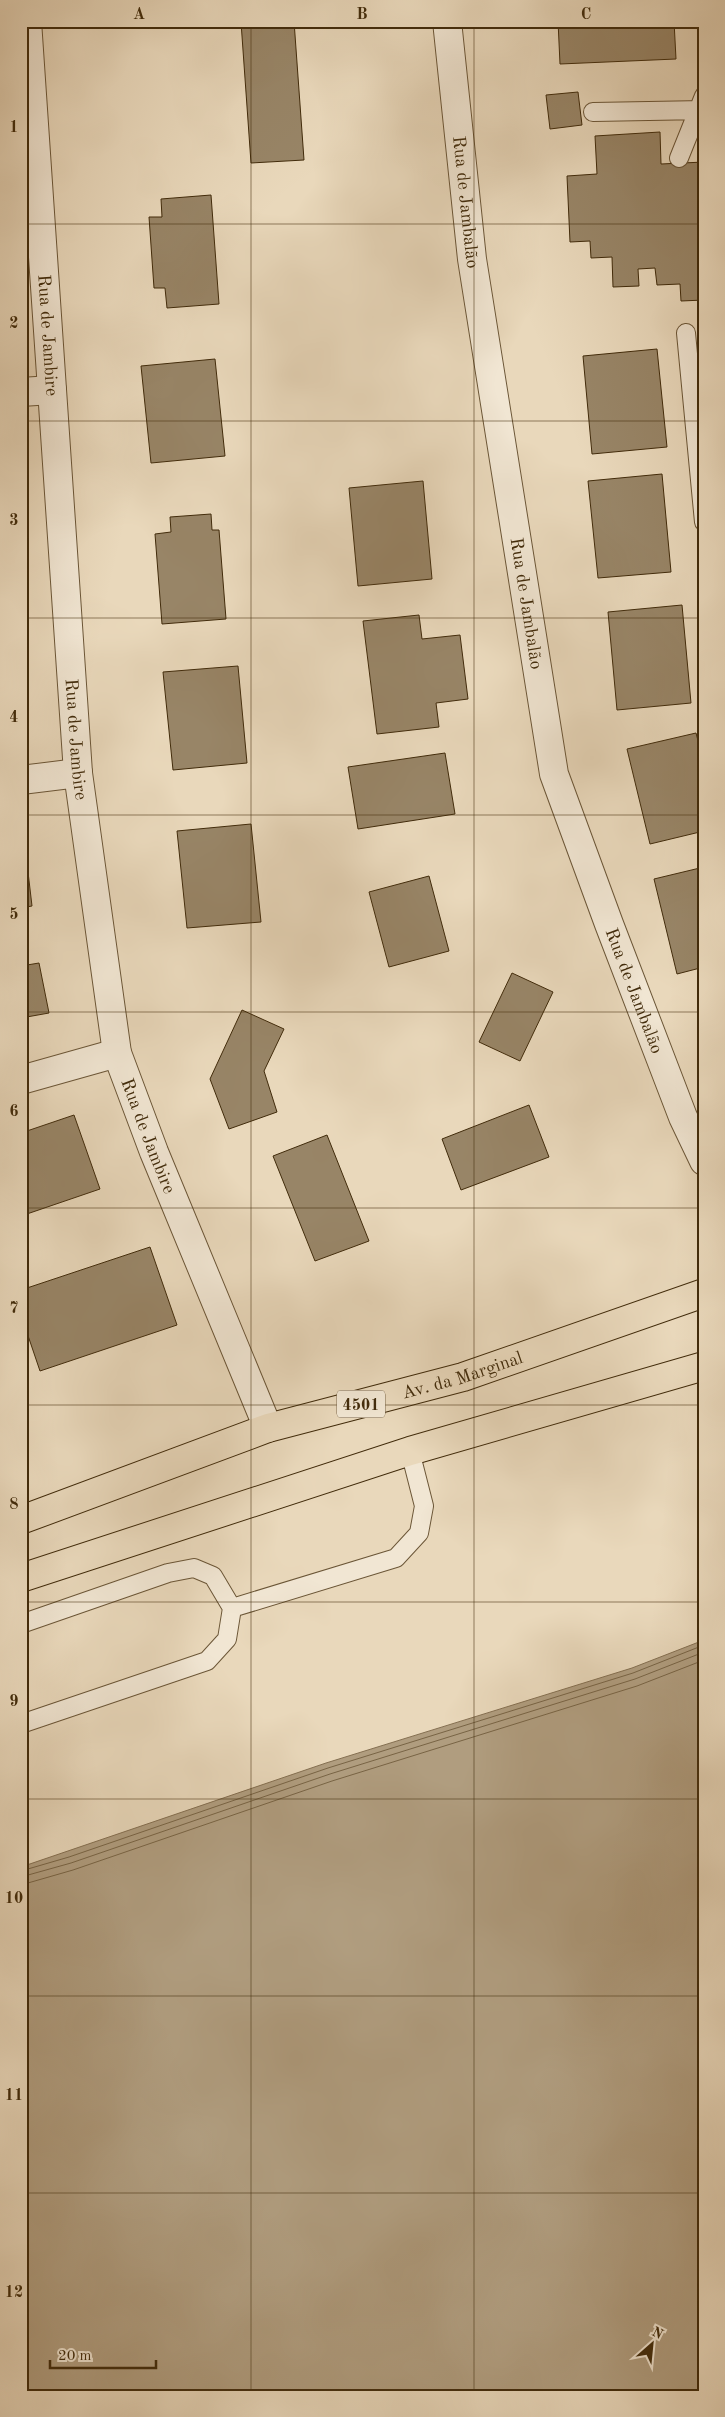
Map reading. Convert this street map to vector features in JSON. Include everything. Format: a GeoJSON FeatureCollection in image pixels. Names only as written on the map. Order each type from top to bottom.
{"type":"FeatureCollection","features":[{"type":"Feature","properties":{"kind":"main road","name":"Av. da Marginal"},"geometry":{"type":"LineString","coordinates":[[21,1520],[268,1428],[463,1377],[704,1293]]}},
{"type":"Feature","properties":{"kind":"main road"},"geometry":{"type":"LineString","coordinates":[[21,1578],[410,1451],[704,1366]]}},
{"type":"Feature","properties":{"kind":"street","name":"Rua de Jambire"},"geometry":{"type":"LineString","coordinates":[[26,21],[78,773],[117,1053],[154,1152],[268,1428]]}},
{"type":"Feature","properties":{"kind":"street","name":"Rua de Jambalão"},"geometry":{"type":"LineString","coordinates":[[447,21],[472,259],[554,774],[680,1108],[704,1161]]}},
{"type":"Feature","properties":{"kind":"street"},"geometry":{"type":"LineString","coordinates":[[21,392],[52,390]]}},
{"type":"Feature","properties":{"kind":"street"},"geometry":{"type":"LineString","coordinates":[[21,780],[78,773]]}},
{"type":"Feature","properties":{"kind":"street"},"geometry":{"type":"LineString","coordinates":[[21,1080],[117,1053]]}},
{"type":"Feature","properties":{"kind":"lane"},"geometry":{"type":"LineString","coordinates":[[593,112],[702,106],[679,158]]}},
{"type":"Feature","properties":{"kind":"lane"},"geometry":{"type":"LineString","coordinates":[[686,333],[702,467],[704,522]]}},
{"type":"Feature","properties":{"kind":"lane"},"geometry":{"type":"LineString","coordinates":[[232,1608],[396,1558],[419,1533],[424,1506],[410,1451]]}},
{"type":"Feature","properties":{"kind":"lane"},"geometry":{"type":"LineString","coordinates":[[21,1624],[168,1573],[194,1568],[213,1576],[232,1608],[227,1639],[206,1661],[21,1724]]}},
{"type":"Feature","properties":{"kind":"water"},"geometry":{"type":"Polygon","coordinates":[[[704,1640],[704,2396],[21,2396],[21,1867],[326,1763],[632,1668],[704,1640]]]}},
{"type":"Feature","properties":{"kind":"building"},"geometry":{"type":"Polygon","coordinates":[[[294,21],[304,160],[251,163],[241,22],[294,21]]]}},
{"type":"Feature","properties":{"kind":"building"},"geometry":{"type":"Polygon","coordinates":[[[558,21],[674,21],[676,59],[560,64],[558,21]]]}},
{"type":"Feature","properties":{"kind":"building"},"geometry":{"type":"Polygon","coordinates":[[[578,92],[582,125],[550,129],[546,95],[578,92]]]}},
{"type":"Feature","properties":{"kind":"building"},"geometry":{"type":"Polygon","coordinates":[[[660,132],[661,164],[704,162],[704,300],[681,301],[680,284],[657,285],[655,268],[638,269],[639,286],[613,287],[612,257],[591,258],[590,241],[570,242],[567,176],[597,174],[595,136],[660,132]]]}},
{"type":"Feature","properties":{"kind":"building"},"geometry":{"type":"Polygon","coordinates":[[[211,195],[219,304],[167,308],[165,288],[154,288],[149,217],[162,217],[161,199],[211,195]]]}},
{"type":"Feature","properties":{"kind":"building"},"geometry":{"type":"Polygon","coordinates":[[[657,349],[667,447],[592,454],[583,356],[657,349]]]}},
{"type":"Feature","properties":{"kind":"building"},"geometry":{"type":"Polygon","coordinates":[[[215,359],[225,456],[151,463],[141,366],[215,359]]]}},
{"type":"Feature","properties":{"kind":"building"},"geometry":{"type":"Polygon","coordinates":[[[662,474],[671,572],[598,578],[588,481],[662,474]]]}},
{"type":"Feature","properties":{"kind":"building"},"geometry":{"type":"Polygon","coordinates":[[[423,481],[432,579],[358,586],[349,488],[423,481]]]}},
{"type":"Feature","properties":{"kind":"building"},"geometry":{"type":"Polygon","coordinates":[[[211,514],[212,530],[219,530],[226,619],[162,624],[155,534],[171,532],[170,517],[211,514]]]}},
{"type":"Feature","properties":{"kind":"building"},"geometry":{"type":"Polygon","coordinates":[[[682,605],[691,703],[617,710],[608,612],[682,605]]]}},
{"type":"Feature","properties":{"kind":"building"},"geometry":{"type":"Polygon","coordinates":[[[419,615],[422,639],[460,635],[468,699],[436,703],[439,727],[377,734],[363,621],[419,615]]]}},
{"type":"Feature","properties":{"kind":"building"},"geometry":{"type":"Polygon","coordinates":[[[238,666],[247,763],[173,770],[163,672],[238,666]]]}},
{"type":"Feature","properties":{"kind":"building"},"geometry":{"type":"Polygon","coordinates":[[[696,733],[704,764],[704,831],[650,844],[627,749],[696,733]]]}},
{"type":"Feature","properties":{"kind":"building"},"geometry":{"type":"Polygon","coordinates":[[[445,753],[455,814],[358,829],[348,767],[445,753]]]}},
{"type":"Feature","properties":{"kind":"building"},"geometry":{"type":"Polygon","coordinates":[[[251,824],[261,922],[187,928],[177,831],[251,824]]]}},
{"type":"Feature","properties":{"kind":"building"},"geometry":{"type":"Polygon","coordinates":[[[24,838],[32,906],[21,908],[21,839],[24,838]]]}},
{"type":"Feature","properties":{"kind":"building"},"geometry":{"type":"Polygon","coordinates":[[[704,867],[704,967],[677,974],[654,879],[704,867]]]}},
{"type":"Feature","properties":{"kind":"building"},"geometry":{"type":"Polygon","coordinates":[[[429,876],[449,951],[389,967],[369,892],[429,876]]]}},
{"type":"Feature","properties":{"kind":"building"},"geometry":{"type":"Polygon","coordinates":[[[39,963],[49,1013],[21,1018],[21,966],[39,963]]]}},
{"type":"Feature","properties":{"kind":"building"},"geometry":{"type":"Polygon","coordinates":[[[512,973],[553,992],[520,1061],[479,1042],[512,973]]]}},
{"type":"Feature","properties":{"kind":"building"},"geometry":{"type":"Polygon","coordinates":[[[242,1010],[284,1029],[264,1071],[277,1112],[229,1129],[210,1079],[242,1010]]]}},
{"type":"Feature","properties":{"kind":"building"},"geometry":{"type":"Polygon","coordinates":[[[529,1105],[549,1157],[461,1190],[442,1139],[529,1105]]]}},
{"type":"Feature","properties":{"kind":"building"},"geometry":{"type":"Polygon","coordinates":[[[74,1115],[100,1189],[21,1216],[21,1133],[74,1115]]]}},
{"type":"Feature","properties":{"kind":"building"},"geometry":{"type":"Polygon","coordinates":[[[327,1135],[369,1241],[315,1261],[273,1156],[327,1135]]]}},
{"type":"Feature","properties":{"kind":"building"},"geometry":{"type":"Polygon","coordinates":[[[150,1247],[177,1325],[40,1371],[21,1315],[21,1290],[150,1247]]]}}]}
